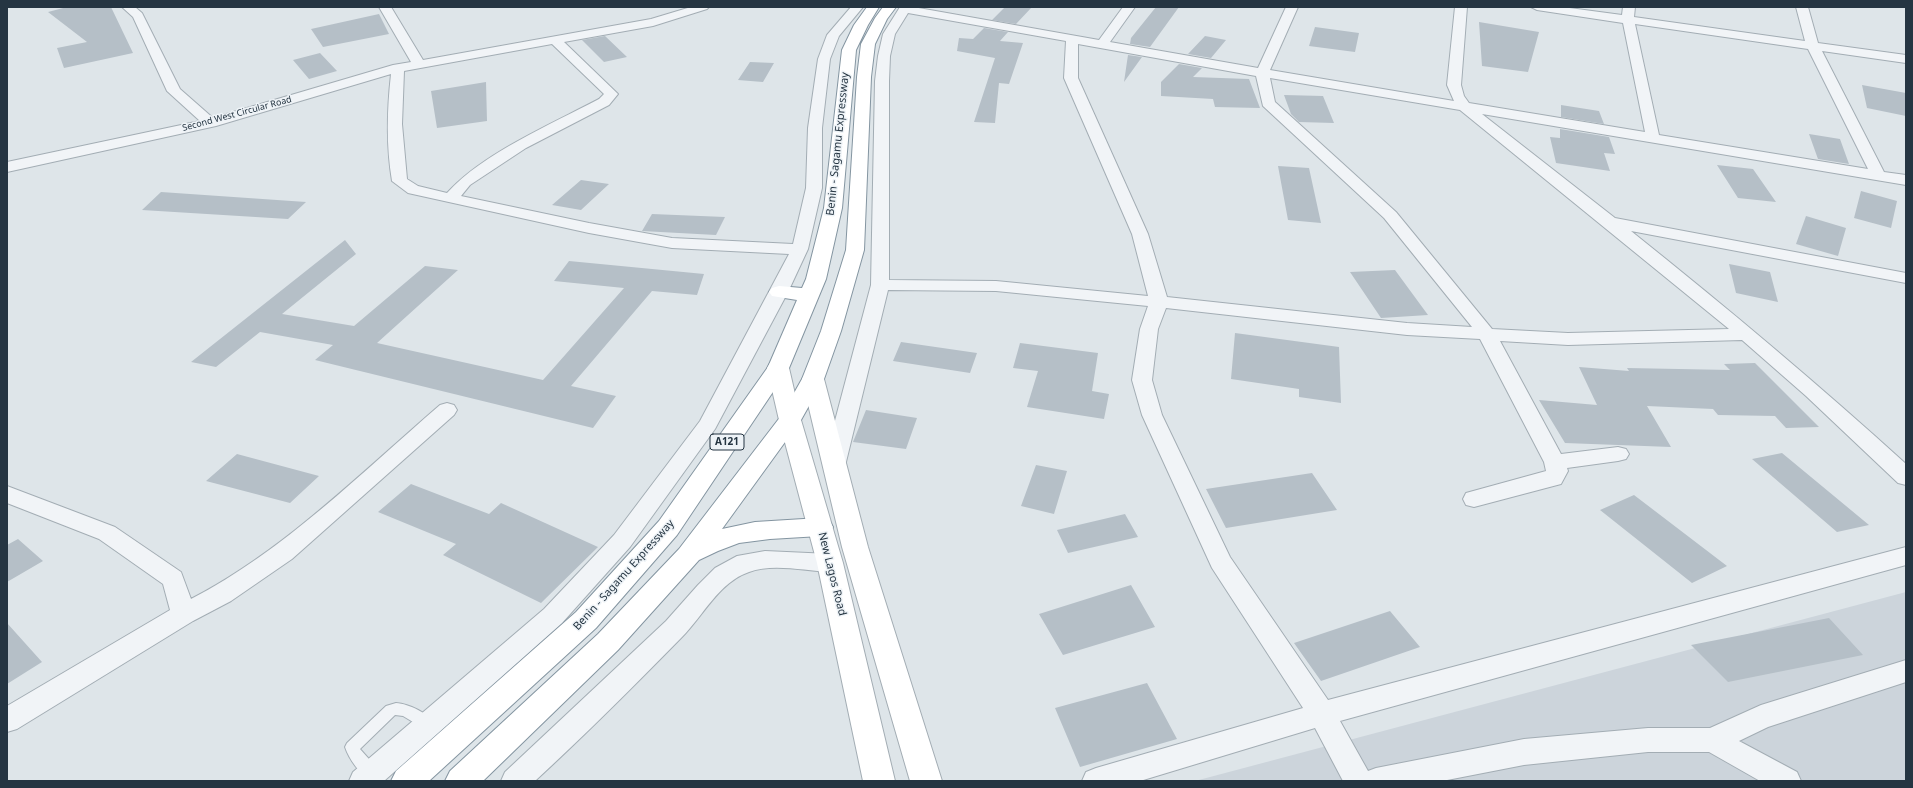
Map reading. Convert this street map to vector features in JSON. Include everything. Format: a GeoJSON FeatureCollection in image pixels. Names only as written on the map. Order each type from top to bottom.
{"type":"FeatureCollection","features":[{"type":"Feature","properties":{"kind":"main road","name":"Benin - Sagamu Expressway"},"geometry":{"type":"LineString","coordinates":[[407,781],[586,620],[668,528],[778,368],[816,279],[832,208],[849,50],[861,25],[873,7]]}},
{"type":"Feature","properties":{"kind":"main road"},"geometry":{"type":"LineString","coordinates":[[461,781],[608,642],[688,556],[790,420],[813,379],[831,331],[855,250],[864,77],[868,44],[881,18],[900,8]]}},
{"type":"Feature","properties":{"kind":"main road"},"geometry":{"type":"LineString","coordinates":[[779,292],[808,295]]}},
{"type":"Feature","properties":{"kind":"main road","name":"New Lagos Road"},"geometry":{"type":"LineString","coordinates":[[778,368],[790,420],[830,563],[879,781]]}},
{"type":"Feature","properties":{"kind":"main road"},"geometry":{"type":"LineString","coordinates":[[813,379],[855,547],[926,781]]}},
{"type":"Feature","properties":{"kind":"main road"},"geometry":{"type":"LineString","coordinates":[[688,556],[710,542],[729,535],[760,530],[820,527]]}},
{"type":"Feature","properties":{"kind":"street"},"geometry":{"type":"LineString","coordinates":[[128,7],[138,15],[174,91],[211,123]]}},
{"type":"Feature","properties":{"kind":"street"},"geometry":{"type":"LineString","coordinates":[[385,7],[419,64]]}},
{"type":"Feature","properties":{"kind":"street","name":"Second West Circular Road"},"geometry":{"type":"LineString","coordinates":[[7,167],[211,123],[398,68],[653,22],[703,7]]}},
{"type":"Feature","properties":{"kind":"street"},"geometry":{"type":"LineString","coordinates":[[367,777],[553,616],[622,541],[708,424],[779,292],[800,249],[814,188],[815,128],[824,59],[833,35],[857,7]]}},
{"type":"Feature","properties":{"kind":"street"},"geometry":{"type":"LineString","coordinates":[[1102,44],[1129,7]]}},
{"type":"Feature","properties":{"kind":"street"},"geometry":{"type":"LineString","coordinates":[[1292,7],[1262,73],[1268,103],[1390,215],[1487,334],[1555,462],[1557,471],[1553,478],[1474,499]]}},
{"type":"Feature","properties":{"kind":"street"},"geometry":{"type":"LineString","coordinates":[[1460,7],[1458,53],[1454,85],[1457,96],[1465,107],[1746,334],[1813,391],[1906,476]]}},
{"type":"Feature","properties":{"kind":"street"},"geometry":{"type":"LineString","coordinates":[[1537,7],[1629,13],[1906,59]]}},
{"type":"Feature","properties":{"kind":"street"},"geometry":{"type":"LineString","coordinates":[[1802,7],[1812,44],[1879,176]]}},
{"type":"Feature","properties":{"kind":"street"},"geometry":{"type":"LineString","coordinates":[[834,466],[880,285],[882,81],[884,56],[889,34],[900,8],[1262,73],[1906,180]]}},
{"type":"Feature","properties":{"kind":"street"},"geometry":{"type":"LineString","coordinates":[[1629,13],[1653,138]]}},
{"type":"Feature","properties":{"kind":"street"},"geometry":{"type":"LineString","coordinates":[[1072,39],[1071,78],[1140,234],[1159,302],[1149,329],[1142,380],[1152,415],[1220,562],[1322,714],[1358,781]]}},
{"type":"Feature","properties":{"kind":"street"},"geometry":{"type":"LineString","coordinates":[[450,199],[465,182],[521,145],[609,98],[610,94],[606,89],[555,40]]}},
{"type":"Feature","properties":{"kind":"street"},"geometry":{"type":"LineString","coordinates":[[398,68],[394,127],[395,156],[400,181],[413,190],[589,228],[672,243],[800,249]]}},
{"type":"Feature","properties":{"kind":"street"},"geometry":{"type":"LineString","coordinates":[[1610,223],[1906,278]]}},
{"type":"Feature","properties":{"kind":"street"},"geometry":{"type":"LineString","coordinates":[[880,285],[996,286],[1407,329],[1568,339],[1746,334]]}},
{"type":"Feature","properties":{"kind":"street"},"geometry":{"type":"LineString","coordinates":[[7,720],[184,614],[222,594],[284,553],[446,410]]}},
{"type":"Feature","properties":{"kind":"street"},"geometry":{"type":"LineString","coordinates":[[1555,462],[1618,454]]}},
{"type":"Feature","properties":{"kind":"street"},"geometry":{"type":"LineString","coordinates":[[7,494],[107,533],[173,579],[184,614]]}},
{"type":"Feature","properties":{"kind":"street"},"geometry":{"type":"LineString","coordinates":[[1096,781],[1322,714],[1906,556]]}},
{"type":"Feature","properties":{"kind":"street"},"geometry":{"type":"LineString","coordinates":[[515,781],[568,734],[676,626],[713,584],[728,572],[744,564],[761,561],[830,563]]}},
{"type":"Feature","properties":{"kind":"street"},"geometry":{"type":"LineString","coordinates":[[1376,781],[1524,752],[1648,740],[1712,740],[1761,717],[1906,671]]}},
{"type":"Feature","properties":{"kind":"street"},"geometry":{"type":"LineString","coordinates":[[1712,740],[1787,781]]}},
{"type":"Feature","properties":{"kind":"lane"},"geometry":{"type":"LineString","coordinates":[[367,777],[352,747],[391,710],[399,708],[404,709],[428,725]]}},
{"type":"Feature","properties":{"kind":"shaded area"},"geometry":{"type":"Polygon","coordinates":[[[1906,592],[1906,781],[1195,781],[1906,592]]]}},
{"type":"Feature","properties":{"kind":"building"},"geometry":{"type":"Polygon","coordinates":[[[67,7],[111,7],[133,53],[64,68],[57,48],[87,42],[48,12],[67,7]]]}},
{"type":"Feature","properties":{"kind":"building"},"geometry":{"type":"Polygon","coordinates":[[[1005,7],[1032,7],[1016,24],[992,20],[1005,7]]]}},
{"type":"Feature","properties":{"kind":"building"},"geometry":{"type":"Polygon","coordinates":[[[1156,7],[1179,7],[1150,47],[1130,44],[1131,38],[1156,7]]]}},
{"type":"Feature","properties":{"kind":"building"},"geometry":{"type":"Polygon","coordinates":[[[379,14],[389,34],[323,47],[311,29],[379,14]]]}},
{"type":"Feature","properties":{"kind":"building"},"geometry":{"type":"Polygon","coordinates":[[[1479,22],[1539,32],[1528,72],[1482,66],[1479,22]]]}},
{"type":"Feature","properties":{"kind":"building"},"geometry":{"type":"Polygon","coordinates":[[[1315,27],[1359,33],[1355,52],[1309,46],[1315,27]]]}},
{"type":"Feature","properties":{"kind":"building"},"geometry":{"type":"Polygon","coordinates":[[[984,28],[1008,32],[1000,41],[1023,43],[1009,84],[999,83],[995,123],[974,122],[995,58],[957,51],[959,38],[973,39],[984,28]]]}},
{"type":"Feature","properties":{"kind":"building"},"geometry":{"type":"Polygon","coordinates":[[[605,36],[627,57],[604,62],[582,40],[605,36]]]}},
{"type":"Feature","properties":{"kind":"building"},"geometry":{"type":"Polygon","coordinates":[[[1205,36],[1226,40],[1211,58],[1188,54],[1205,36]]]}},
{"type":"Feature","properties":{"kind":"building"},"geometry":{"type":"Polygon","coordinates":[[[320,53],[337,71],[309,79],[293,60],[320,53]]]}},
{"type":"Feature","properties":{"kind":"building"},"geometry":{"type":"Polygon","coordinates":[[[1128,55],[1142,57],[1124,82],[1128,55]]]}},
{"type":"Feature","properties":{"kind":"building"},"geometry":{"type":"Polygon","coordinates":[[[750,62],[774,63],[763,82],[738,80],[750,62]]]}},
{"type":"Feature","properties":{"kind":"building"},"geometry":{"type":"Polygon","coordinates":[[[1179,64],[1202,68],[1193,77],[1249,79],[1260,108],[1215,107],[1213,99],[1161,96],[1161,82],[1179,64]]]}},
{"type":"Feature","properties":{"kind":"building"},"geometry":{"type":"Polygon","coordinates":[[[486,82],[487,121],[437,128],[431,91],[486,82]]]}},
{"type":"Feature","properties":{"kind":"building"},"geometry":{"type":"Polygon","coordinates":[[[1862,85],[1906,93],[1906,116],[1867,108],[1862,85]]]}},
{"type":"Feature","properties":{"kind":"building"},"geometry":{"type":"Polygon","coordinates":[[[1284,95],[1323,96],[1334,123],[1299,122],[1291,114],[1284,95]]]}},
{"type":"Feature","properties":{"kind":"building"},"geometry":{"type":"Polygon","coordinates":[[[1561,105],[1599,111],[1604,124],[1561,117],[1561,105]]]}},
{"type":"Feature","properties":{"kind":"building"},"geometry":{"type":"Polygon","coordinates":[[[1560,129],[1609,137],[1615,154],[1604,153],[1610,171],[1556,163],[1550,137],[1560,138],[1560,129]]]}},
{"type":"Feature","properties":{"kind":"building"},"geometry":{"type":"Polygon","coordinates":[[[1809,134],[1840,139],[1849,164],[1818,159],[1809,134]]]}},
{"type":"Feature","properties":{"kind":"building"},"geometry":{"type":"Polygon","coordinates":[[[1717,165],[1753,169],[1776,202],[1738,198],[1717,165]]]}},
{"type":"Feature","properties":{"kind":"building"},"geometry":{"type":"Polygon","coordinates":[[[1278,166],[1309,168],[1321,223],[1288,220],[1278,166]]]}},
{"type":"Feature","properties":{"kind":"building"},"geometry":{"type":"Polygon","coordinates":[[[581,180],[609,184],[581,210],[552,205],[581,180]]]}},
{"type":"Feature","properties":{"kind":"building"},"geometry":{"type":"Polygon","coordinates":[[[1861,191],[1897,201],[1891,228],[1854,218],[1861,191]]]}},
{"type":"Feature","properties":{"kind":"building"},"geometry":{"type":"Polygon","coordinates":[[[161,192],[306,202],[288,219],[142,210],[161,192]]]}},
{"type":"Feature","properties":{"kind":"building"},"geometry":{"type":"Polygon","coordinates":[[[652,214],[725,217],[716,235],[642,231],[652,214]]]}},
{"type":"Feature","properties":{"kind":"building"},"geometry":{"type":"Polygon","coordinates":[[[1806,216],[1846,228],[1838,256],[1796,244],[1806,216]]]}},
{"type":"Feature","properties":{"kind":"building"},"geometry":{"type":"Polygon","coordinates":[[[345,240],[356,254],[282,314],[354,326],[425,266],[458,270],[377,343],[543,380],[624,288],[554,281],[569,261],[704,274],[697,295],[652,291],[571,386],[616,396],[593,428],[315,360],[333,345],[260,332],[216,367],[191,362],[345,240]]]}},
{"type":"Feature","properties":{"kind":"building"},"geometry":{"type":"Polygon","coordinates":[[[1729,264],[1770,272],[1778,302],[1736,293],[1729,264]]]}},
{"type":"Feature","properties":{"kind":"building"},"geometry":{"type":"Polygon","coordinates":[[[1395,270],[1428,315],[1381,318],[1350,272],[1395,270]]]}},
{"type":"Feature","properties":{"kind":"building"},"geometry":{"type":"Polygon","coordinates":[[[1235,333],[1339,347],[1341,403],[1299,397],[1299,389],[1231,379],[1235,333]]]}},
{"type":"Feature","properties":{"kind":"building"},"geometry":{"type":"Polygon","coordinates":[[[901,342],[977,353],[970,373],[893,361],[901,342]]]}},
{"type":"Feature","properties":{"kind":"building"},"geometry":{"type":"Polygon","coordinates":[[[1020,343],[1098,353],[1092,391],[1109,394],[1104,419],[1027,407],[1038,371],[1013,368],[1020,343]]]}},
{"type":"Feature","properties":{"kind":"building"},"geometry":{"type":"Polygon","coordinates":[[[1755,363],[1819,427],[1786,428],[1775,416],[1718,415],[1713,409],[1647,406],[1671,447],[1565,443],[1539,400],[1597,405],[1579,367],[1629,371],[1627,368],[1730,370],[1724,364],[1755,363]]]}},
{"type":"Feature","properties":{"kind":"building"},"geometry":{"type":"Polygon","coordinates":[[[866,410],[917,418],[906,449],[853,442],[866,410]]]}},
{"type":"Feature","properties":{"kind":"building"},"geometry":{"type":"Polygon","coordinates":[[[1782,453],[1869,525],[1837,532],[1752,459],[1782,453]]]}},
{"type":"Feature","properties":{"kind":"building"},"geometry":{"type":"Polygon","coordinates":[[[237,454],[319,476],[290,503],[206,481],[237,454]]]}},
{"type":"Feature","properties":{"kind":"building"},"geometry":{"type":"Polygon","coordinates":[[[1036,465],[1067,471],[1054,514],[1021,506],[1036,465]]]}},
{"type":"Feature","properties":{"kind":"building"},"geometry":{"type":"Polygon","coordinates":[[[1312,473],[1337,510],[1226,528],[1206,489],[1312,473]]]}},
{"type":"Feature","properties":{"kind":"building"},"geometry":{"type":"Polygon","coordinates":[[[411,484],[489,514],[501,503],[598,547],[541,603],[443,555],[456,544],[378,512],[411,484]]]}},
{"type":"Feature","properties":{"kind":"building"},"geometry":{"type":"Polygon","coordinates":[[[1634,495],[1727,566],[1692,583],[1600,510],[1634,495]]]}},
{"type":"Feature","properties":{"kind":"building"},"geometry":{"type":"Polygon","coordinates":[[[1125,514],[1138,537],[1068,553],[1057,530],[1125,514]]]}},
{"type":"Feature","properties":{"kind":"building"},"geometry":{"type":"Polygon","coordinates":[[[18,539],[43,561],[7,582],[7,545],[18,539]]]}},
{"type":"Feature","properties":{"kind":"building"},"geometry":{"type":"Polygon","coordinates":[[[1131,585],[1155,627],[1063,655],[1039,614],[1131,585]]]}},
{"type":"Feature","properties":{"kind":"building"},"geometry":{"type":"Polygon","coordinates":[[[1390,611],[1420,647],[1321,681],[1294,643],[1390,611]]]}},
{"type":"Feature","properties":{"kind":"building"},"geometry":{"type":"Polygon","coordinates":[[[1829,618],[1863,655],[1728,682],[1691,645],[1829,618]]]}},
{"type":"Feature","properties":{"kind":"building"},"geometry":{"type":"Polygon","coordinates":[[[7,623],[42,662],[7,684],[7,623]]]}},
{"type":"Feature","properties":{"kind":"building"},"geometry":{"type":"Polygon","coordinates":[[[1147,683],[1177,739],[1080,767],[1055,708],[1147,683]]]}}]}
